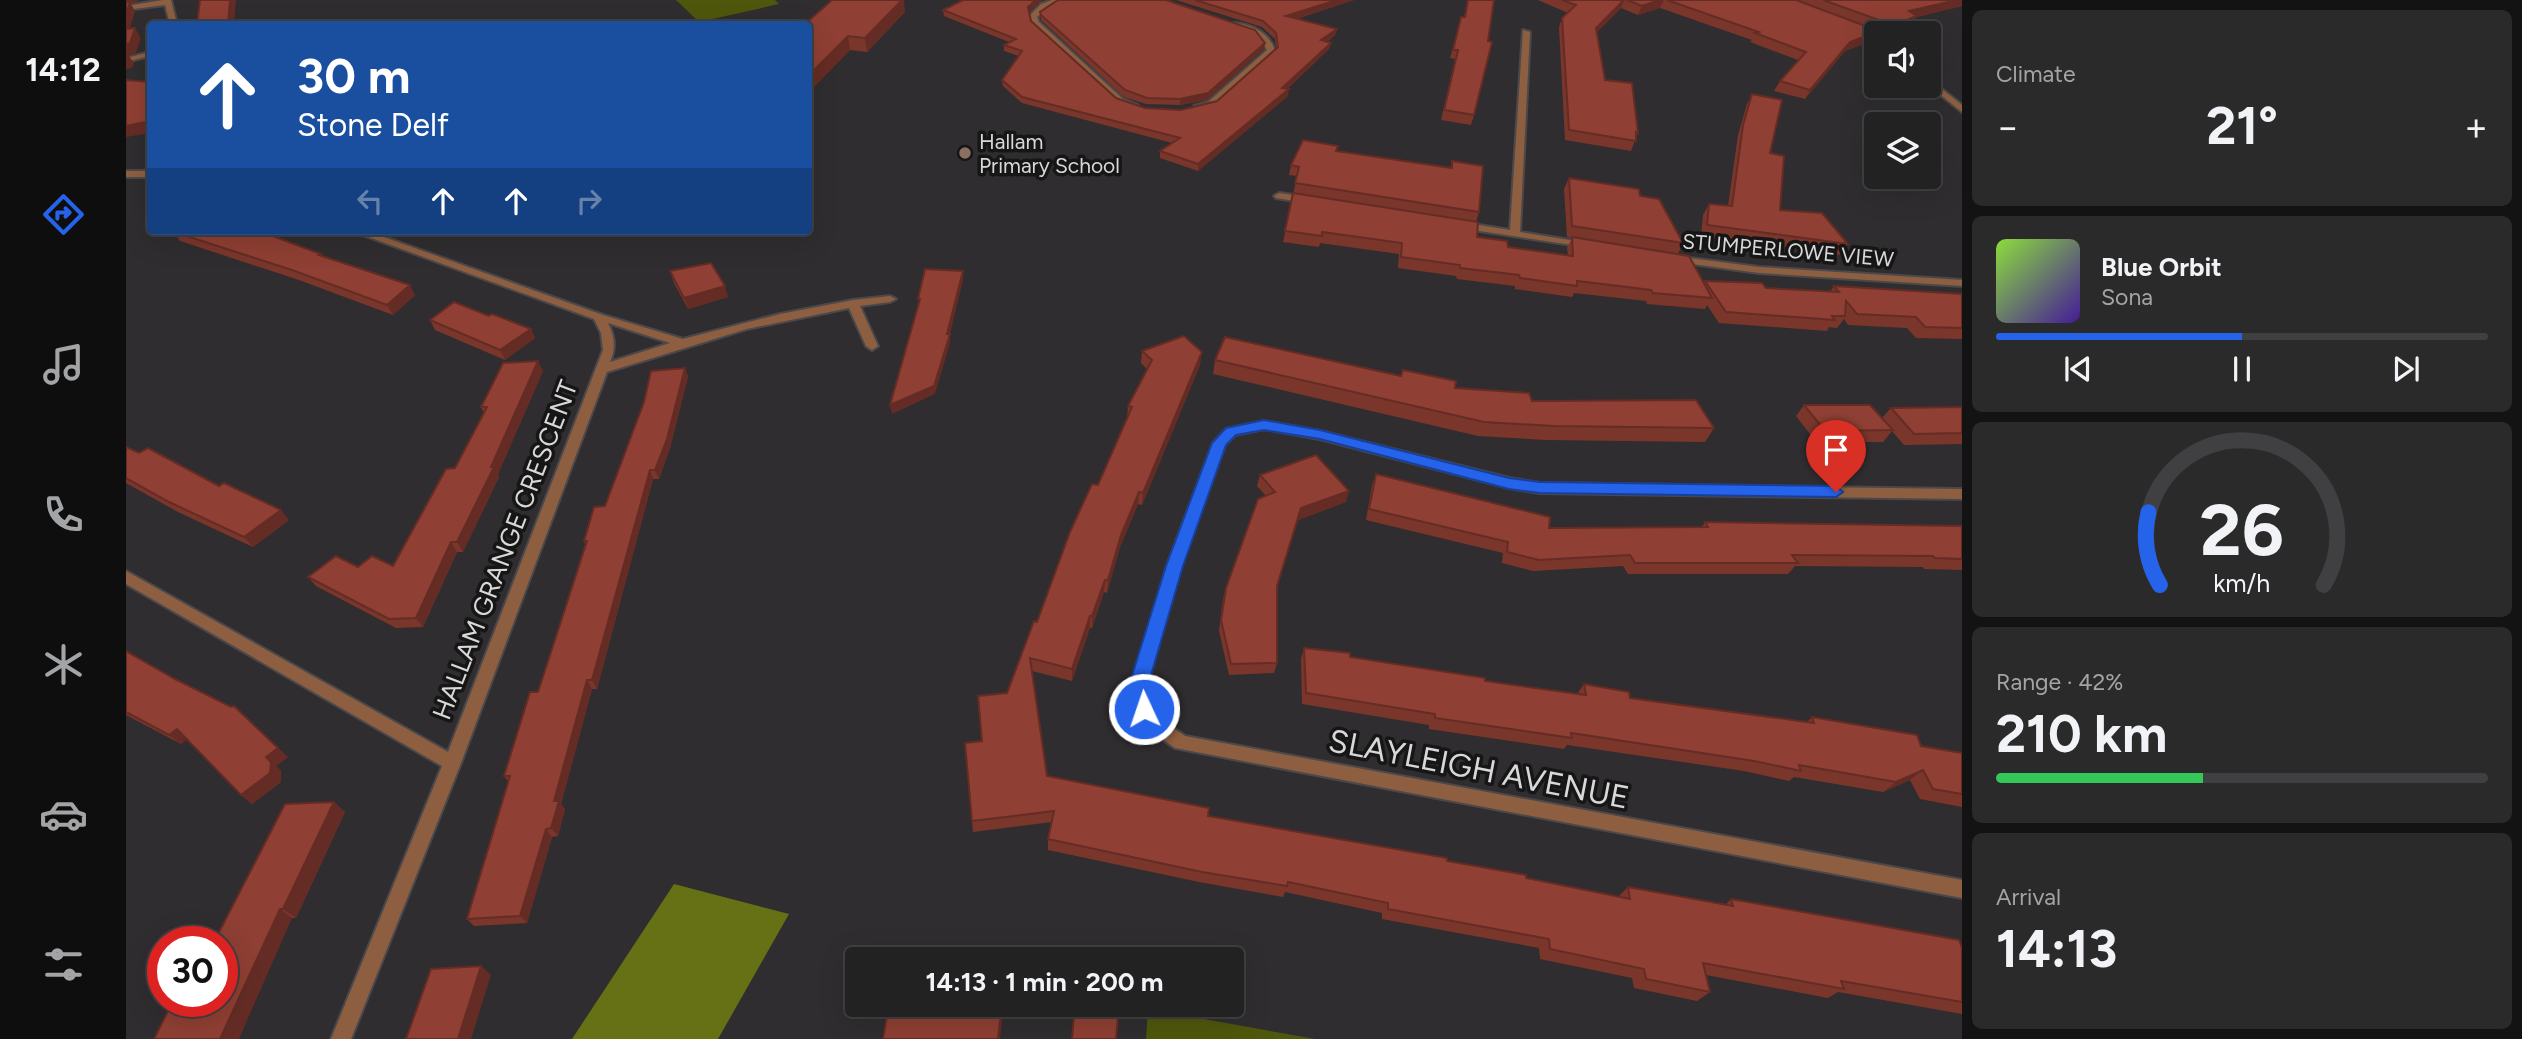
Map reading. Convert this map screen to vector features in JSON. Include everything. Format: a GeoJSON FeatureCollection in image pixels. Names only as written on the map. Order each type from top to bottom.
{"type":"FeatureCollection","features":[{"type":"Feature","properties":{"kind":"street"},"geometry":{"type":"LineString","coordinates":[[1058,0],[1035,11],[1033,17],[1037,23],[1120,101],[1145,109]]}},
{"type":"Feature","properties":{"kind":"street"},"geometry":{"type":"LineString","coordinates":[[126,8],[167,1],[173,21]]}},
{"type":"Feature","properties":{"kind":"street"},"geometry":{"type":"LineString","coordinates":[[1188,110],[1211,104],[1271,51],[1269,41],[1264,36],[1232,24]]}},
{"type":"Feature","properties":{"kind":"street"},"geometry":{"type":"LineString","coordinates":[[1515,234],[1526,32]]}},
{"type":"Feature","properties":{"kind":"street"},"geometry":{"type":"LineString","coordinates":[[126,60],[147,55]]}},
{"type":"Feature","properties":{"kind":"street"},"geometry":{"type":"LineString","coordinates":[[1941,91],[1962,109]]}},
{"type":"Feature","properties":{"kind":"street"},"geometry":{"type":"LineString","coordinates":[[126,174],[147,174]]}},
{"type":"Feature","properties":{"kind":"street"},"geometry":{"type":"LineString","coordinates":[[1279,196],[1318,202]]}},
{"type":"Feature","properties":{"kind":"street"},"geometry":{"type":"LineString","coordinates":[[1449,224],[1598,247]]}},
{"type":"Feature","properties":{"kind":"street"},"geometry":{"type":"LineString","coordinates":[[368,235],[599,317],[680,342]]}},
{"type":"Feature","properties":{"kind":"street","name":"STUMPERLOWE VIEW"},"geometry":{"type":"LineString","coordinates":[[1667,258],[1759,270],[1962,283]]}},
{"type":"Feature","properties":{"kind":"street"},"geometry":{"type":"LineString","coordinates":[[603,369],[680,342],[798,312],[890,299]]}},
{"type":"Feature","properties":{"kind":"street"},"geometry":{"type":"LineString","coordinates":[[853,303],[872,346]]}},
{"type":"Feature","properties":{"kind":"street","name":"HALLAM GRANGE CRESCENT"},"geometry":{"type":"LineString","coordinates":[[341,1039],[452,763],[603,369],[609,350],[607,333],[599,317]]}},
{"type":"Feature","properties":{"kind":"street","name":"SLAYLEIGH AVENUE"},"geometry":{"type":"LineString","coordinates":[[1962,494],[1540,488],[1509,483],[1320,435],[1264,425],[1231,432],[1219,443],[1174,566],[1140,682],[1144,709],[1158,727],[1181,743],[1962,889]]}},
{"type":"Feature","properties":{"kind":"street"},"geometry":{"type":"LineString","coordinates":[[126,577],[452,763]]}},
{"type":"Feature","properties":{"kind":"green space"},"geometry":{"type":"Polygon","coordinates":[[[676,0],[775,0],[779,4],[703,21],[698,21],[676,0]]]}},
{"type":"Feature","properties":{"kind":"green space"},"geometry":{"type":"Polygon","coordinates":[[[674,884],[789,914],[718,1039],[572,1039],[674,884]]]}},
{"type":"Feature","properties":{"kind":"green space"},"geometry":{"type":"Polygon","coordinates":[[[1147,1017],[1193,1017],[1315,1039],[1146,1039],[1147,1017]]]}},
{"type":"Feature","properties":{"kind":"building"},"geometry":{"type":"Polygon","coordinates":[[[200,0],[230,0],[228,21],[197,21],[200,0]]]}},
{"type":"Feature","properties":{"kind":"building"},"geometry":{"type":"Polygon","coordinates":[[[832,0],[902,0],[865,38],[848,36],[812,72],[812,21],[808,21],[832,0]]]}},
{"type":"Feature","properties":{"kind":"building"},"geometry":{"type":"Polygon","coordinates":[[[963,0],[1036,0],[1028,7],[1031,21],[1116,98],[1145,108],[1181,110],[1217,101],[1278,47],[1276,33],[1263,21],[1195,0],[1337,0],[1286,16],[1337,29],[1321,40],[1331,43],[1282,88],[1289,89],[1198,164],[1160,151],[1180,138],[1022,97],[1002,80],[1022,51],[1004,45],[1016,39],[943,10],[963,0]]]}},
{"type":"Feature","properties":{"kind":"building"},"geometry":{"type":"Polygon","coordinates":[[[1058,0],[1166,0],[1255,30],[1265,43],[1208,93],[1180,99],[1147,98],[1125,90],[1041,15],[1040,12],[1058,0]]]}},
{"type":"Feature","properties":{"kind":"building"},"geometry":{"type":"Polygon","coordinates":[[[1468,0],[1494,0],[1488,41],[1492,42],[1474,115],[1444,110],[1458,50],[1453,50],[1468,0]]]}},
{"type":"Feature","properties":{"kind":"building"},"geometry":{"type":"Polygon","coordinates":[[[1562,0],[1624,0],[1596,28],[1605,80],[1632,83],[1638,133],[1636,132],[1636,141],[1569,130],[1562,18],[1576,5],[1562,0]]]}},
{"type":"Feature","properties":{"kind":"building"},"geometry":{"type":"Polygon","coordinates":[[[1627,0],[1660,0],[1642,6],[1627,0]]]}},
{"type":"Feature","properties":{"kind":"building"},"geometry":{"type":"Polygon","coordinates":[[[1667,0],[1796,0],[1864,25],[1864,37],[1850,42],[1810,90],[1780,81],[1806,52],[1755,33],[1759,32],[1667,0]]]}},
{"type":"Feature","properties":{"kind":"building"},"geometry":{"type":"Polygon","coordinates":[[[1823,0],[1957,0],[1909,11],[1917,16],[1904,21],[1882,21],[1823,0]]]}},
{"type":"Feature","properties":{"kind":"building"},"geometry":{"type":"Polygon","coordinates":[[[135,28],[130,43],[126,45],[126,29],[135,28]]]}},
{"type":"Feature","properties":{"kind":"building"},"geometry":{"type":"Polygon","coordinates":[[[126,80],[147,82],[147,122],[126,126],[126,80]]]}},
{"type":"Feature","properties":{"kind":"building"},"geometry":{"type":"Polygon","coordinates":[[[1752,94],[1782,100],[1770,153],[1784,156],[1780,210],[1822,213],[1848,244],[1707,225],[1709,204],[1732,206],[1743,125],[1752,94]]]}},
{"type":"Feature","properties":{"kind":"building"},"geometry":{"type":"Polygon","coordinates":[[[1303,140],[1338,146],[1336,151],[1452,168],[1452,161],[1483,166],[1479,212],[1295,183],[1299,167],[1291,165],[1303,140]]]}},
{"type":"Feature","properties":{"kind":"building"},"geometry":{"type":"Polygon","coordinates":[[[1569,178],[1639,189],[1640,196],[1659,199],[1683,243],[1572,226],[1569,178]]]}},
{"type":"Feature","properties":{"kind":"building"},"geometry":{"type":"Polygon","coordinates":[[[1293,193],[1478,222],[1477,237],[1507,241],[1508,247],[1573,256],[1572,237],[1689,256],[1712,298],[1653,293],[1651,290],[1577,281],[1577,286],[1520,278],[1519,275],[1401,257],[1402,243],[1322,232],[1322,236],[1285,231],[1293,193]]]}},
{"type":"Feature","properties":{"kind":"building"},"geometry":{"type":"Polygon","coordinates":[[[183,235],[270,235],[321,254],[319,255],[410,285],[387,305],[292,270],[183,235]]]}},
{"type":"Feature","properties":{"kind":"building"},"geometry":{"type":"Polygon","coordinates":[[[711,263],[725,286],[684,298],[670,271],[711,263]]]}},
{"type":"Feature","properties":{"kind":"building"},"geometry":{"type":"Polygon","coordinates":[[[925,269],[963,271],[947,334],[950,334],[934,386],[890,405],[920,299],[925,269]]]}},
{"type":"Feature","properties":{"kind":"building"},"geometry":{"type":"Polygon","coordinates":[[[1705,281],[1762,283],[1766,288],[1839,292],[1834,286],[1962,294],[1962,328],[1925,327],[1916,317],[1857,314],[1846,301],[1845,316],[1832,316],[1835,320],[1726,312],[1705,281]]]}},
{"type":"Feature","properties":{"kind":"building"},"geometry":{"type":"Polygon","coordinates":[[[454,302],[531,329],[500,350],[430,320],[454,302]]]}},
{"type":"Feature","properties":{"kind":"building"},"geometry":{"type":"Polygon","coordinates":[[[1184,336],[1202,352],[1143,493],[1139,492],[1121,535],[1108,580],[1105,580],[1090,616],[1072,669],[1030,658],[1047,776],[1209,808],[1208,816],[1447,858],[1447,861],[1526,875],[1526,878],[1630,899],[1628,887],[1733,906],[1731,899],[1959,940],[1962,948],[1962,1002],[1841,981],[1844,989],[1703,963],[1710,992],[1646,979],[1644,969],[1550,949],[1549,939],[1388,909],[1388,903],[1288,882],[1287,886],[1202,872],[1048,839],[1054,811],[972,821],[965,743],[982,741],[978,696],[1007,693],[1070,532],[1092,484],[1098,485],[1132,407],[1128,406],[1152,360],[1142,351],[1184,336]]]}},
{"type":"Feature","properties":{"kind":"building"},"geometry":{"type":"Polygon","coordinates":[[[1225,337],[1401,376],[1403,370],[1456,381],[1455,388],[1529,393],[1532,401],[1696,400],[1714,428],[1554,426],[1484,422],[1215,360],[1225,337]]]}},
{"type":"Feature","properties":{"kind":"building"},"geometry":{"type":"Polygon","coordinates":[[[538,361],[491,467],[494,467],[457,542],[451,542],[416,618],[389,619],[308,577],[336,556],[358,567],[372,556],[393,566],[446,469],[455,468],[487,407],[481,407],[503,363],[538,361]]]}},
{"type":"Feature","properties":{"kind":"building"},"geometry":{"type":"Polygon","coordinates":[[[685,368],[667,439],[655,470],[650,470],[592,680],[587,680],[554,801],[559,801],[551,828],[546,829],[520,916],[467,919],[510,776],[504,776],[530,692],[538,692],[587,541],[584,541],[594,507],[605,506],[644,402],[651,371],[685,368]]]}},
{"type":"Feature","properties":{"kind":"building"},"geometry":{"type":"Polygon","coordinates":[[[1804,405],[1870,405],[1893,430],[1825,431],[1804,405]]]}},
{"type":"Feature","properties":{"kind":"building"},"geometry":{"type":"Polygon","coordinates":[[[1962,407],[1962,433],[1914,434],[1891,408],[1962,407]]]}},
{"type":"Feature","properties":{"kind":"building"},"geometry":{"type":"Polygon","coordinates":[[[126,447],[139,453],[148,448],[219,486],[224,483],[281,510],[244,537],[169,502],[126,478],[126,447]]]}},
{"type":"Feature","properties":{"kind":"building"},"geometry":{"type":"Polygon","coordinates":[[[1316,455],[1349,491],[1301,508],[1277,586],[1277,663],[1231,664],[1221,620],[1226,588],[1258,499],[1275,492],[1260,475],[1316,455]]]}},
{"type":"Feature","properties":{"kind":"building"},"geometry":{"type":"Polygon","coordinates":[[[1376,474],[1550,517],[1549,528],[1708,527],[1705,522],[1962,526],[1962,559],[1933,556],[1792,555],[1798,563],[1635,563],[1630,555],[1539,560],[1507,552],[1508,542],[1369,509],[1376,474]]]}},
{"type":"Feature","properties":{"kind":"building"},"geometry":{"type":"Polygon","coordinates":[[[1304,648],[1350,653],[1350,657],[1485,678],[1485,681],[1586,695],[1584,684],[1629,692],[1630,698],[1814,723],[1812,717],[1917,735],[1921,746],[1962,753],[1962,794],[1933,789],[1923,770],[1896,782],[1799,765],[1801,771],[1754,761],[1571,733],[1572,738],[1435,718],[1435,714],[1306,693],[1304,648]]]}},
{"type":"Feature","properties":{"kind":"building"},"geometry":{"type":"Polygon","coordinates":[[[126,651],[175,679],[231,707],[234,706],[278,748],[266,757],[271,762],[270,773],[241,795],[177,729],[169,735],[126,712],[126,651]]]}},
{"type":"Feature","properties":{"kind":"building"},"geometry":{"type":"Polygon","coordinates":[[[334,802],[238,1000],[238,926],[222,926],[285,804],[334,802]]]}},
{"type":"Feature","properties":{"kind":"building"},"geometry":{"type":"Polygon","coordinates":[[[481,966],[458,1039],[406,1039],[431,969],[481,966]]]}},
{"type":"Feature","properties":{"kind":"building"},"geometry":{"type":"Polygon","coordinates":[[[165,1017],[230,1017],[220,1039],[154,1039],[165,1017]]]}},
{"type":"Feature","properties":{"kind":"building"},"geometry":{"type":"Polygon","coordinates":[[[887,1017],[1001,1017],[998,1039],[883,1039],[887,1017]]]}},
{"type":"Feature","properties":{"kind":"building"},"geometry":{"type":"Polygon","coordinates":[[[1074,1017],[1118,1017],[1116,1039],[1072,1039],[1074,1017]]]}},
{"type":"Feature","properties":{"kind":"place","name":"Hallam Primary School"},"geometry":{"type":"Point","coordinates":[965,153]}},
{"type":"Feature","properties":{"kind":"route"},"geometry":{"type":"LineString","coordinates":[[1144,709],[1140,682],[1174,566],[1219,443],[1231,432],[1245,427],[1264,425],[1320,435],[1509,483],[1540,488],[1836,492]]}}]}
